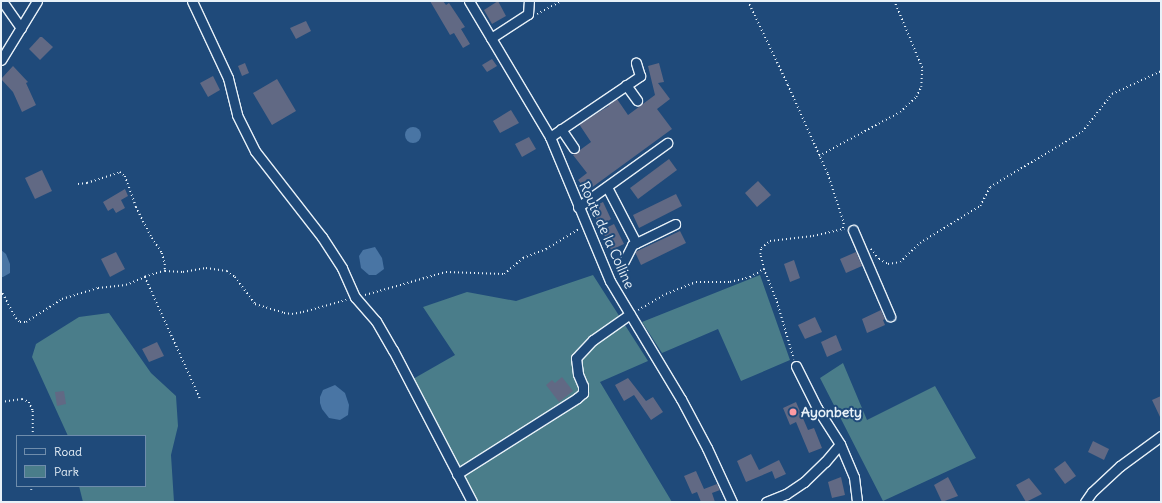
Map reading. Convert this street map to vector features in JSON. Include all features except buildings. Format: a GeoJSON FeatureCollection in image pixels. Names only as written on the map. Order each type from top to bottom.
{"type":"FeatureCollection","features":[{"type":"Feature","properties":{"kind":"street"},"geometry":{"type":"LineString","coordinates":[[2,1],[21,28]]}},
{"type":"Feature","properties":{"kind":"street"},"geometry":{"type":"LineString","coordinates":[[1,60],[38,1]]}},
{"type":"Feature","properties":{"kind":"street"},"geometry":{"type":"LineString","coordinates":[[192,1],[228,78],[237,115],[245,133],[261,160],[305,214],[334,255],[355,298],[376,321],[394,350],[472,502]]}},
{"type":"Feature","properties":{"kind":"street","name":"Route de la Colline"},"geometry":{"type":"LineString","coordinates":[[469,1],[550,137],[578,208],[610,281],[681,399],[708,448],[732,502]]}},
{"type":"Feature","properties":{"kind":"street"},"geometry":{"type":"LineString","coordinates":[[491,38],[528,14],[529,1]]}},
{"type":"Feature","properties":{"kind":"street"},"geometry":{"type":"LineString","coordinates":[[550,137],[640,76],[636,62]]}},
{"type":"Feature","properties":{"kind":"street"},"geometry":{"type":"LineString","coordinates":[[626,85],[637,100]]}},
{"type":"Feature","properties":{"kind":"street"},"geometry":{"type":"LineString","coordinates":[[561,129],[574,148]]}},
{"type":"Feature","properties":{"kind":"street"},"geometry":{"type":"LineString","coordinates":[[578,208],[667,143]]}},
{"type":"Feature","properties":{"kind":"street"},"geometry":{"type":"LineString","coordinates":[[607,187],[636,243]]}},
{"type":"Feature","properties":{"kind":"street"},"geometry":{"type":"LineString","coordinates":[[624,261],[632,245],[675,224]]}},
{"type":"Feature","properties":{"kind":"street"},"geometry":{"type":"LineString","coordinates":[[853,230],[890,316]]}},
{"type":"Feature","properties":{"kind":"street"},"geometry":{"type":"LineString","coordinates":[[457,474],[583,393],[583,386],[578,374],[576,358],[593,340],[630,314]]}},
{"type":"Feature","properties":{"kind":"street"},"geometry":{"type":"LineString","coordinates":[[796,366],[817,408],[840,444],[854,477],[857,502]]}},
{"type":"Feature","properties":{"kind":"street"},"geometry":{"type":"LineString","coordinates":[[1085,502],[1092,492],[1120,466],[1161,436]]}},
{"type":"Feature","properties":{"kind":"street"},"geometry":{"type":"LineString","coordinates":[[766,502],[786,494],[804,482],[825,462],[840,444]]}},
{"type":"Feature","properties":{"kind":"path"},"geometry":{"type":"LineString","coordinates":[[748,1],[820,156],[844,223],[843,229]]}},
{"type":"Feature","properties":{"kind":"path"},"geometry":{"type":"LineString","coordinates":[[820,156],[900,112],[916,97],[921,87],[922,68],[894,1]]}},
{"type":"Feature","properties":{"kind":"path"},"geometry":{"type":"LineString","coordinates":[[868,245],[883,262],[888,264],[900,262],[920,243],[980,206],[990,187],[1082,132],[1112,94],[1161,71]]}},
{"type":"Feature","properties":{"kind":"path"},"geometry":{"type":"LineString","coordinates":[[78,184],[87,183],[116,173],[123,173],[149,233],[162,253],[165,271]]}},
{"type":"Feature","properties":{"kind":"path"},"geometry":{"type":"LineString","coordinates":[[1,290],[16,318],[20,322],[26,322],[62,299],[98,288],[126,285],[165,271],[183,272],[206,268],[227,271],[235,277],[255,304],[284,313],[303,312],[446,272],[504,274],[523,258],[546,249],[585,224]]}},
{"type":"Feature","properties":{"kind":"path"},"geometry":{"type":"LineString","coordinates":[[796,366],[776,298],[764,270],[760,254],[761,248],[770,241],[813,236],[843,229],[853,230]]}},
{"type":"Feature","properties":{"kind":"path"},"geometry":{"type":"LineString","coordinates":[[630,314],[666,294],[696,282],[705,280],[730,282],[750,277],[764,270]]}},
{"type":"Feature","properties":{"kind":"path"},"geometry":{"type":"LineString","coordinates":[[146,277],[200,398]]}},
{"type":"Feature","properties":{"kind":"path"},"geometry":{"type":"LineString","coordinates":[[1,402],[22,399],[30,402],[33,411],[32,435]]}},
{"type":"Feature","properties":{"kind":"green space"},"geometry":{"type":"Polygon","coordinates":[[[593,275],[648,361],[600,382],[672,502],[478,502],[406,383],[455,355],[423,307],[467,292],[516,301],[593,275]]]}},
{"type":"Feature","properties":{"kind":"green space"},"geometry":{"type":"Polygon","coordinates":[[[760,275],[790,360],[741,381],[718,329],[662,353],[642,322],[760,275]]]}},
{"type":"Feature","properties":{"kind":"green space"},"geometry":{"type":"Polygon","coordinates":[[[109,313],[151,373],[176,396],[178,426],[171,455],[174,502],[83,502],[79,487],[146,487],[146,435],[68,435],[32,357],[36,344],[79,317],[109,313]]]}},
{"type":"Feature","properties":{"kind":"green space"},"geometry":{"type":"Polygon","coordinates":[[[843,363],[867,420],[935,386],[976,458],[883,501],[820,378],[843,363]]]}},
{"type":"Feature","properties":{"kind":"water"},"geometry":{"type":"Polygon","coordinates":[[[410,127],[416,127],[421,132],[419,141],[416,143],[410,143],[405,138],[405,132],[410,127]]]}},
{"type":"Feature","properties":{"kind":"water"},"geometry":{"type":"Polygon","coordinates":[[[375,247],[382,258],[384,269],[376,275],[369,275],[361,268],[359,256],[363,250],[375,247]]]}},
{"type":"Feature","properties":{"kind":"water"},"geometry":{"type":"Polygon","coordinates":[[[1,250],[6,254],[10,264],[10,273],[3,277],[1,277],[1,250]]]}},
{"type":"Feature","properties":{"kind":"water"},"geometry":{"type":"Polygon","coordinates":[[[335,385],[345,393],[349,405],[348,415],[340,420],[329,418],[322,409],[320,403],[320,397],[323,390],[335,385]]]}},
{"type":"Feature","properties":{"kind":"place","name":"Ayonbety"},"geometry":{"type":"Point","coordinates":[793,412]}}]}
